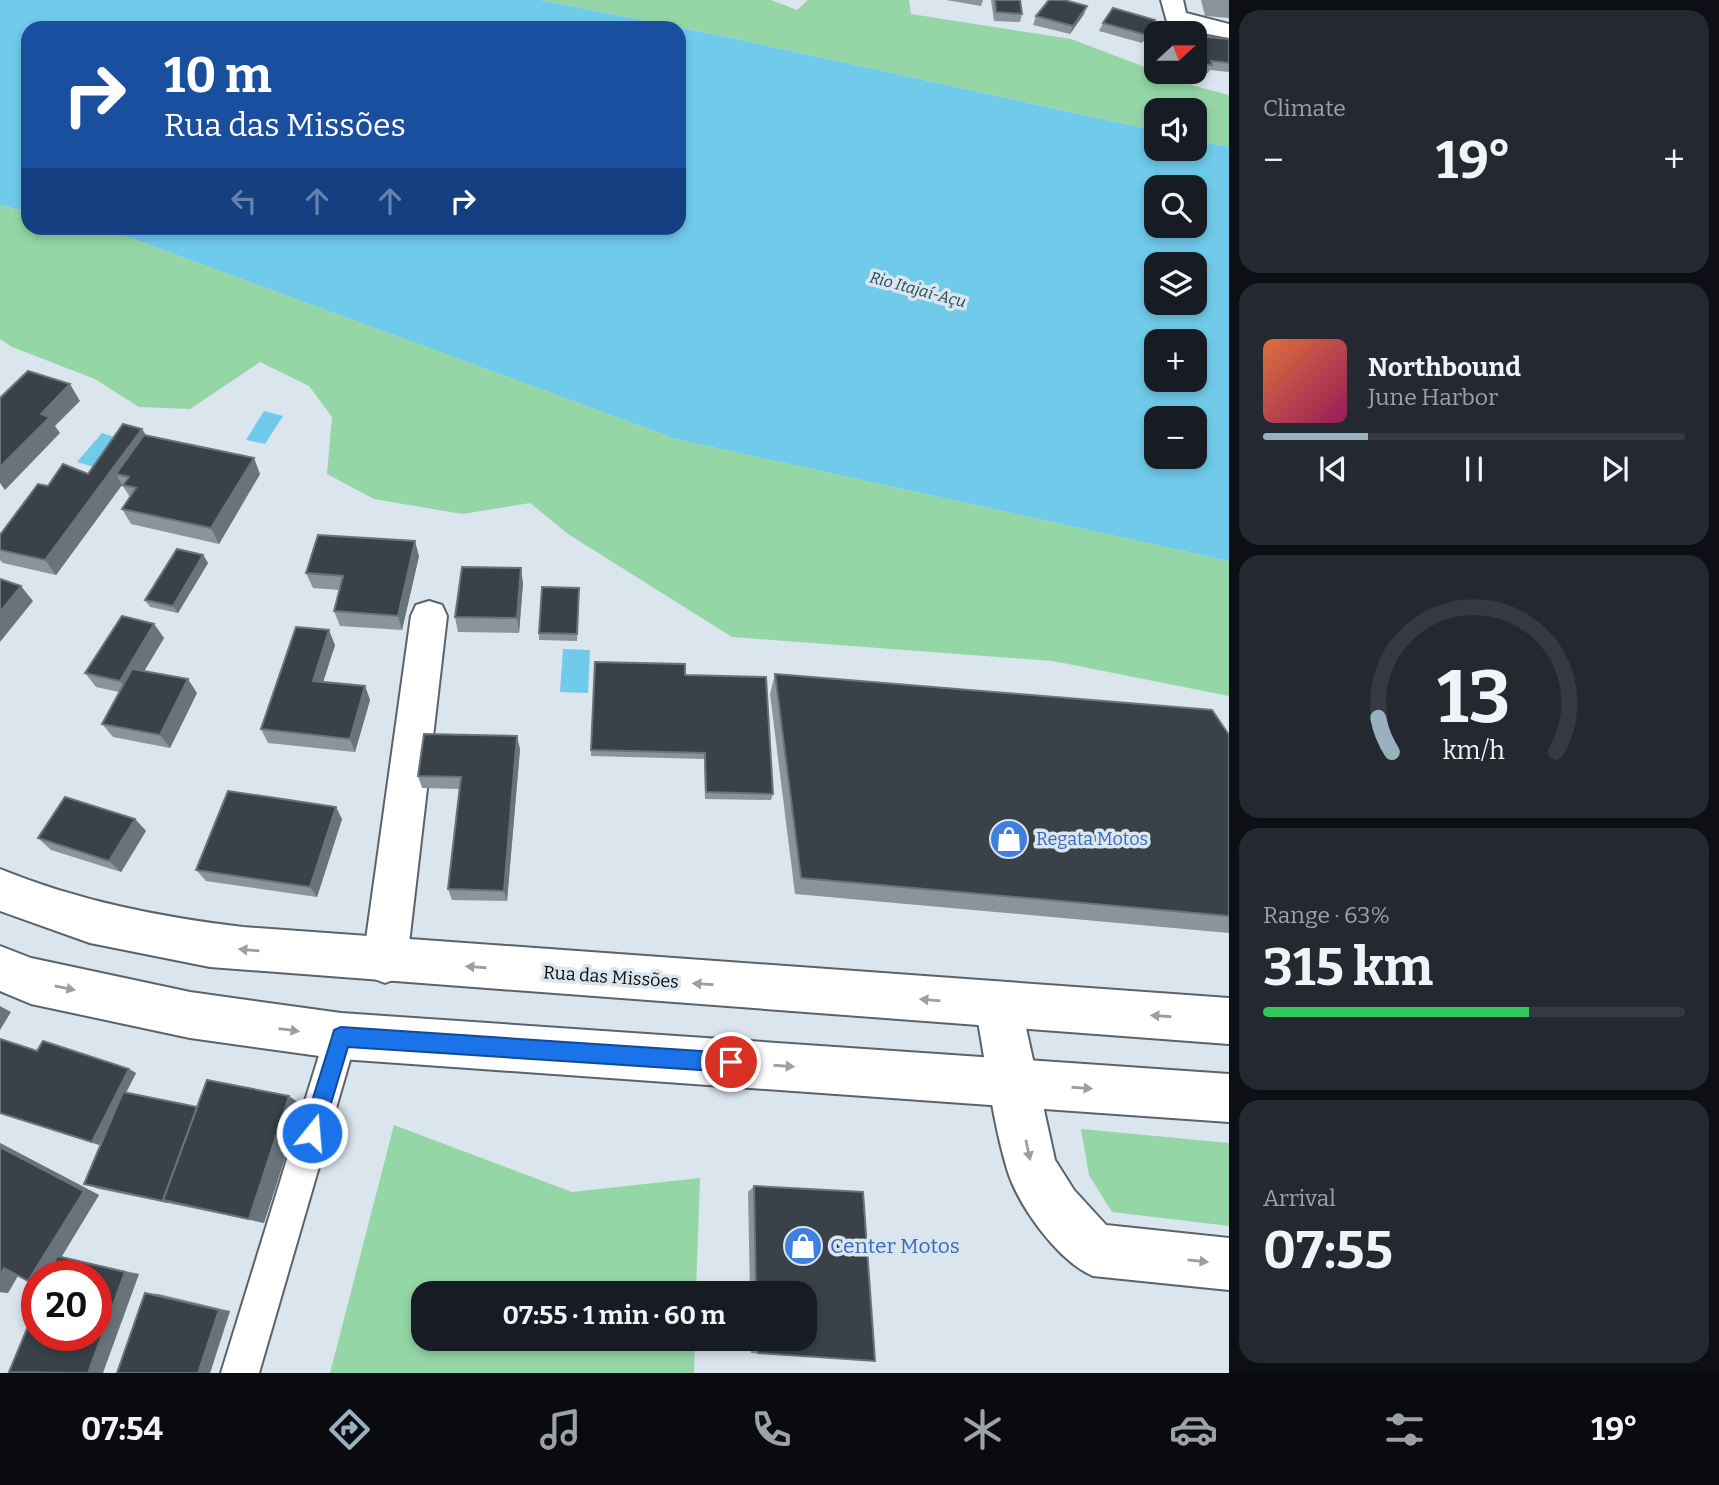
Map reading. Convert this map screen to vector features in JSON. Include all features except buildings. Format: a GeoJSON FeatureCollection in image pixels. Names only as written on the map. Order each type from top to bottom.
{"type":"FeatureCollection","features":[{"type":"Feature","properties":{"kind":"main road"},"geometry":{"type":"LineString","coordinates":[[1174,9],[1194,25],[1229,31]]}},
{"type":"Feature","properties":{"kind":"main road"},"geometry":{"type":"LineString","coordinates":[[385,961],[429,616]]}},
{"type":"Feature","properties":{"kind":"main road","name":"Rua das Missões"},"geometry":{"type":"LineString","coordinates":[[0,890],[79,920],[144,937],[243,949],[1229,1021]]}},
{"type":"Feature","properties":{"kind":"main road"},"geometry":{"type":"LineString","coordinates":[[0,968],[31,981],[190,1015],[341,1037],[1229,1098]]}},
{"type":"Feature","properties":{"kind":"main road"},"geometry":{"type":"LineString","coordinates":[[998,1005],[1032,1169],[1056,1208],[1093,1250],[1229,1264]]}},
{"type":"Feature","properties":{"kind":"lane"},"geometry":{"type":"LineString","coordinates":[[240,1373],[341,1037]]}},
{"type":"Feature","properties":{"kind":"green space"},"geometry":{"type":"Polygon","coordinates":[[[540,0],[771,0],[797,10],[808,0],[909,0],[911,14],[1071,39],[1144,67],[1144,84],[1190,84],[1229,95],[1229,147],[1207,142],[1207,98],[1144,98],[1144,128],[686,29],[686,21],[646,21],[540,0]]]}},
{"type":"Feature","properties":{"kind":"green space"},"geometry":{"type":"Polygon","coordinates":[[[0,205],[21,210],[21,235],[128,237],[676,439],[1229,561],[1229,696],[1053,661],[732,637],[568,534],[530,503],[462,514],[374,499],[327,474],[332,417],[309,386],[260,362],[190,409],[139,407],[95,379],[12,347],[0,339],[0,205]]]}},
{"type":"Feature","properties":{"kind":"green space"},"geometry":{"type":"Polygon","coordinates":[[[394,1125],[572,1192],[700,1178],[696,1281],[411,1281],[411,1351],[695,1351],[694,1373],[330,1373],[394,1125]]]}},
{"type":"Feature","properties":{"kind":"green space"},"geometry":{"type":"Polygon","coordinates":[[[1081,1129],[1229,1143],[1229,1226],[1112,1212],[1089,1175],[1081,1129]]]}},
{"type":"Feature","properties":{"kind":"water"},"geometry":{"type":"Polygon","coordinates":[[[0,0],[540,0],[646,21],[21,21],[21,210],[0,205],[0,0]]]}},
{"type":"Feature","properties":{"kind":"water","name":"Rio Itajaí-Açu"},"geometry":{"type":"Polygon","coordinates":[[[686,29],[1144,128],[1144,161],[1207,161],[1207,142],[1229,147],[1229,561],[676,439],[119,235],[686,235],[686,29]]]}},
{"type":"Feature","properties":{"kind":"water"},"geometry":{"type":"Polygon","coordinates":[[[264,411],[283,416],[265,444],[246,440],[264,411]]]}},
{"type":"Feature","properties":{"kind":"water"},"geometry":{"type":"Polygon","coordinates":[[[102,433],[117,438],[94,467],[77,462],[102,433]]]}},
{"type":"Feature","properties":{"kind":"water"},"geometry":{"type":"Polygon","coordinates":[[[563,649],[590,650],[588,693],[560,692],[563,649]]]}},
{"type":"Feature","properties":{"kind":"place","name":"Regata Motos"},"geometry":{"type":"Point","coordinates":[1009,839]}},
{"type":"Feature","properties":{"kind":"place","name":"Center Motos"},"geometry":{"type":"Point","coordinates":[803,1246]}},
{"type":"Feature","properties":{"kind":"route"},"geometry":{"type":"LineString","coordinates":[[312,1133],[341,1037],[731,1062]]}}]}
